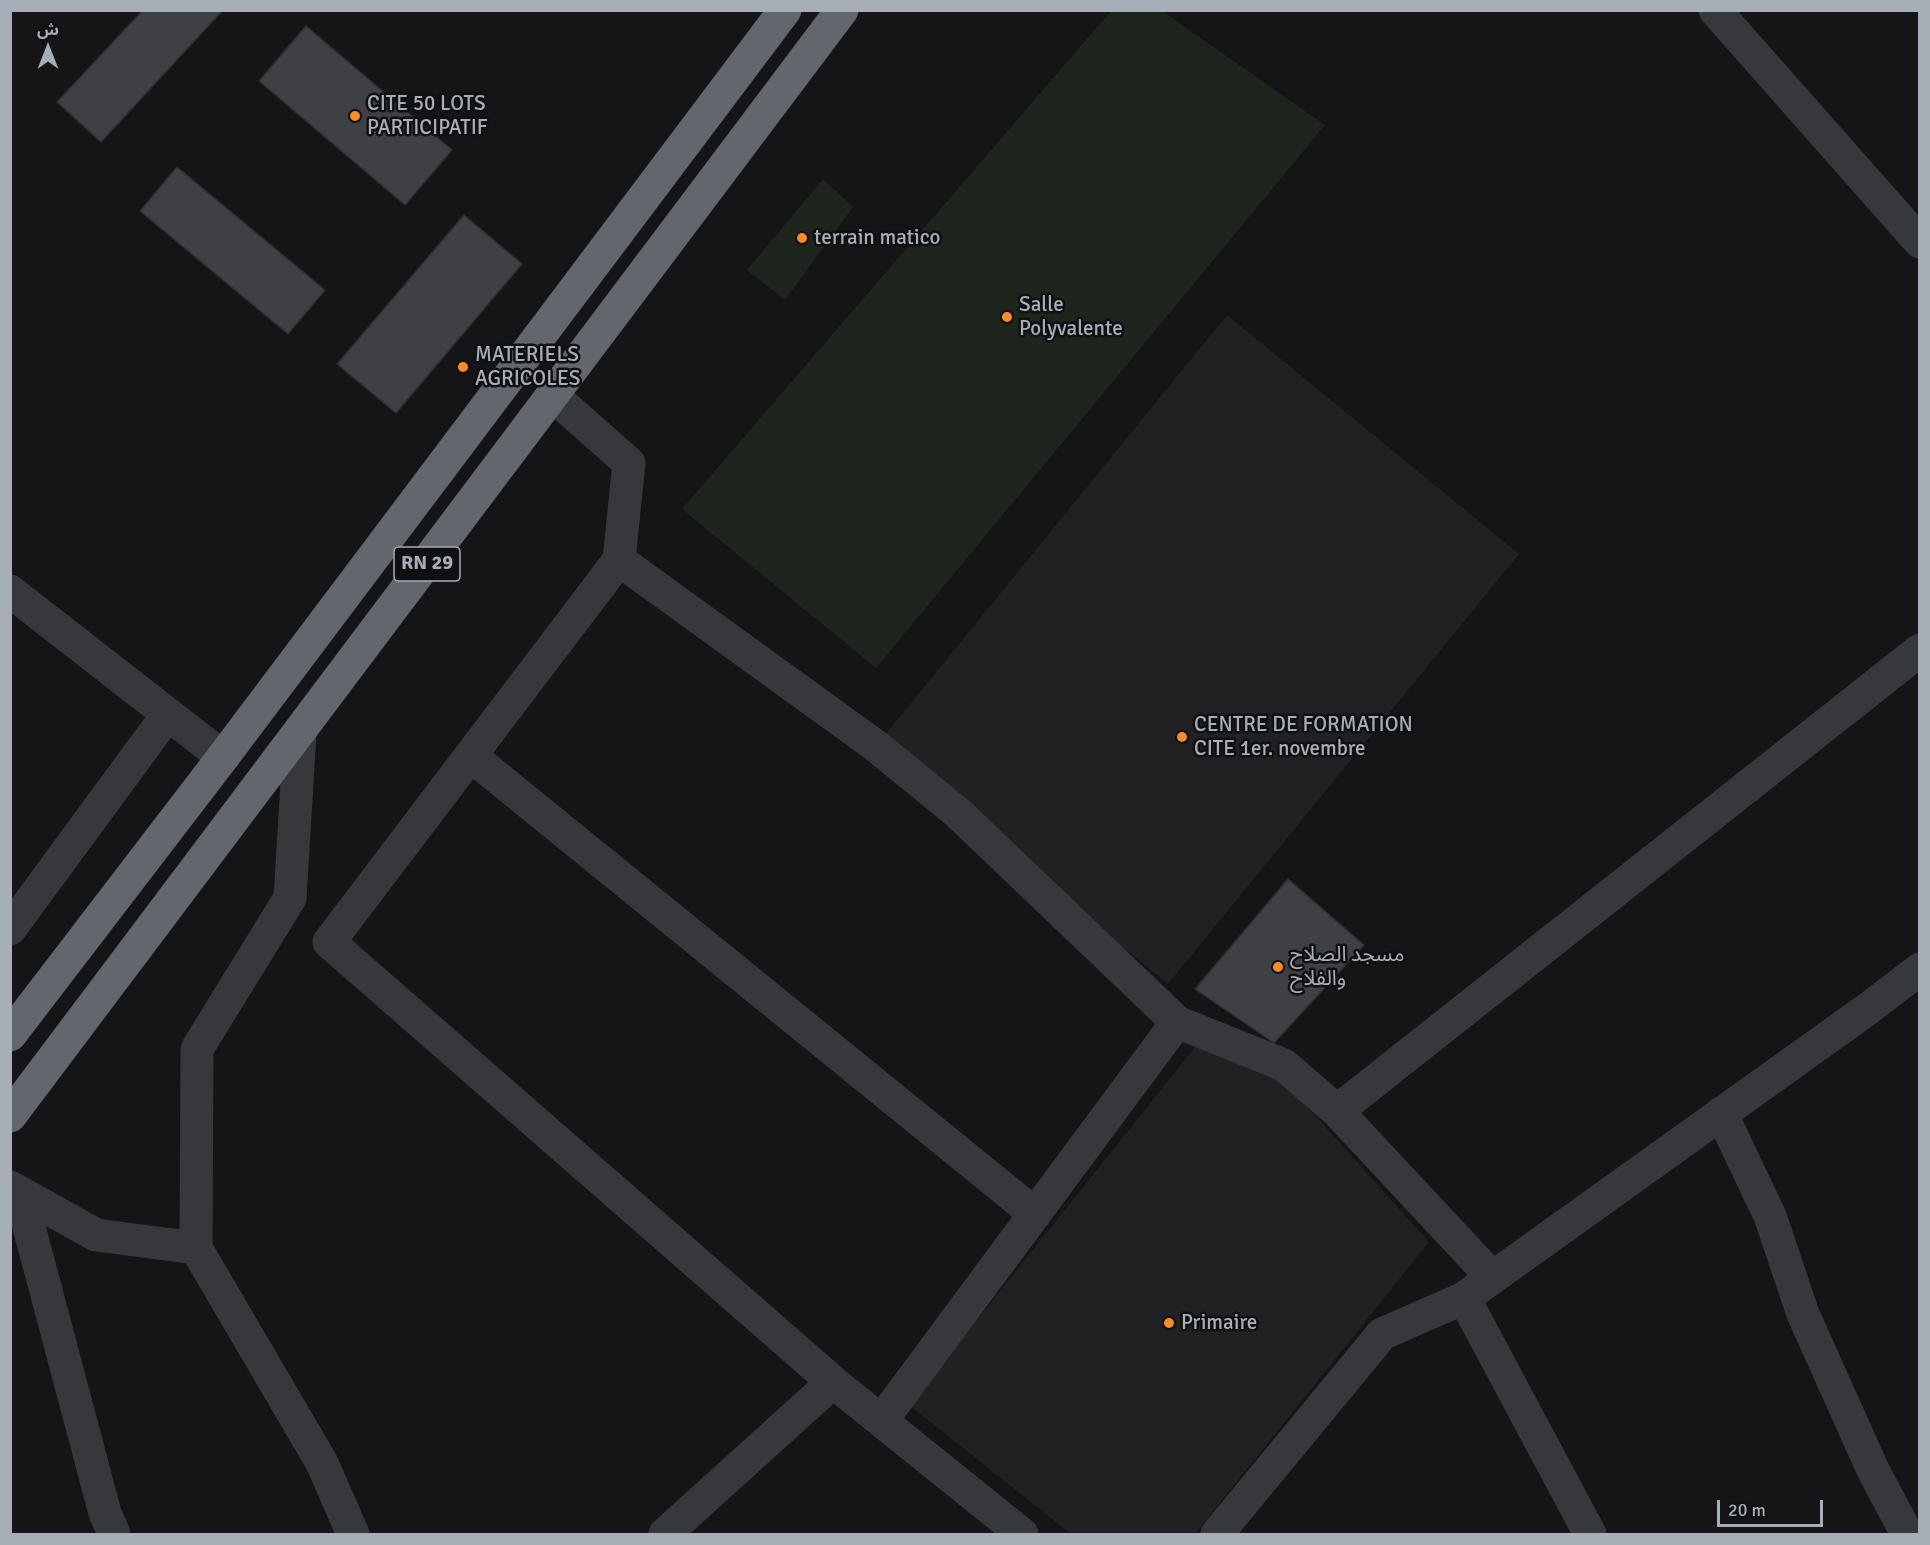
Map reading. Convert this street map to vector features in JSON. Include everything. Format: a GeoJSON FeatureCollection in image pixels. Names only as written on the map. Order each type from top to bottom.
{"type":"FeatureCollection","features":[{"type":"Feature","properties":{"kind":"highway"},"geometry":{"type":"LineString","coordinates":[[10,1035],[223,757],[785,10]]}},
{"type":"Feature","properties":{"kind":"highway","name":"RN 29"},"geometry":{"type":"LineString","coordinates":[[10,1116],[300,734],[842,10]]}},
{"type":"Feature","properties":{"kind":"street"},"geometry":{"type":"LineString","coordinates":[[1715,10],[1920,242]]}},
{"type":"Feature","properties":{"kind":"street"},"geometry":{"type":"LineString","coordinates":[[552,395],[629,463],[619,560],[329,942],[833,1382],[1022,1534]]}},
{"type":"Feature","properties":{"kind":"street"},"geometry":{"type":"LineString","coordinates":[[619,560],[876,746],[958,813],[1177,1022],[1284,1065],[1337,1111],[1491,1276]]}},
{"type":"Feature","properties":{"kind":"street"},"geometry":{"type":"LineString","coordinates":[[10,591],[223,757]]}},
{"type":"Feature","properties":{"kind":"street"},"geometry":{"type":"LineString","coordinates":[[1337,1111],[1920,650]]}},
{"type":"Feature","properties":{"kind":"street"},"geometry":{"type":"LineString","coordinates":[[10,929],[168,714]]}},
{"type":"Feature","properties":{"kind":"street"},"geometry":{"type":"LineString","coordinates":[[300,734],[290,898],[197,1049],[196,1248],[322,1463],[353,1534]]}},
{"type":"Feature","properties":{"kind":"street"},"geometry":{"type":"LineString","coordinates":[[471,756],[1035,1214]]}},
{"type":"Feature","properties":{"kind":"street"},"geometry":{"type":"LineString","coordinates":[[1217,1534],[1382,1334],[1464,1298],[1491,1276],[1920,969]]}},
{"type":"Feature","properties":{"kind":"street"},"geometry":{"type":"LineString","coordinates":[[882,1420],[1177,1022]]}},
{"type":"Feature","properties":{"kind":"street"},"geometry":{"type":"LineString","coordinates":[[1720,1113],[1770,1216],[1803,1314],[1873,1470],[1907,1534]]}},
{"type":"Feature","properties":{"kind":"street"},"geometry":{"type":"LineString","coordinates":[[15,1190],[96,1235],[196,1248]]}},
{"type":"Feature","properties":{"kind":"street"},"geometry":{"type":"LineString","coordinates":[[15,1190],[105,1513],[114,1534]]}},
{"type":"Feature","properties":{"kind":"street"},"geometry":{"type":"LineString","coordinates":[[1464,1298],[1590,1534]]}},
{"type":"Feature","properties":{"kind":"street"},"geometry":{"type":"LineString","coordinates":[[665,1534],[833,1382]]}},
{"type":"Feature","properties":{"kind":"shaded area","name":"Salle Polyvalente"},"geometry":{"type":"Polygon","coordinates":[[[1111,11],[1162,11],[1325,125],[876,668],[682,509],[1111,11]]]}},
{"type":"Feature","properties":{"kind":"shaded area","name":"terrain matico"},"geometry":{"type":"Polygon","coordinates":[[[823,179],[853,207],[785,300],[747,270],[823,179]]]}},
{"type":"Feature","properties":{"kind":"shaded area","name":"CENTRE DE FORMATION CITE 1er. novembre"},"geometry":{"type":"Polygon","coordinates":[[[1227,315],[1519,554],[1168,984],[876,746],[1227,315]]]}},
{"type":"Feature","properties":{"kind":"shaded area","name":"Primaire"},"geometry":{"type":"Polygon","coordinates":[[[1199,1042],[1277,1073],[1429,1242],[1195,1534],[1071,1534],[909,1405],[1199,1042]]]}},
{"type":"Feature","properties":{"kind":"building"},"geometry":{"type":"Polygon","coordinates":[[[143,10],[223,10],[101,142],[57,102],[143,10]]]}},
{"type":"Feature","properties":{"kind":"building","name":"CITE 50 LOTS PARTICIPATIF"},"geometry":{"type":"Polygon","coordinates":[[[306,26],[452,150],[405,205],[259,81],[306,26]]]}},
{"type":"Feature","properties":{"kind":"building"},"geometry":{"type":"Polygon","coordinates":[[[177,167],[325,290],[288,334],[140,211],[177,167]]]}},
{"type":"Feature","properties":{"kind":"building"},"geometry":{"type":"Polygon","coordinates":[[[464,215],[522,264],[396,413],[337,364],[464,215]]]}},
{"type":"Feature","properties":{"kind":"building","name":"مسجد الصلاح والفلاح"},"geometry":{"type":"Polygon","coordinates":[[[1288,879],[1364,945],[1274,1043],[1195,989],[1288,879]]]}},
{"type":"Feature","properties":{"kind":"place","name":"CITE 50 LOTS PARTICIPATIF"},"geometry":{"type":"Point","coordinates":[355,116]}},
{"type":"Feature","properties":{"kind":"place","name":"terrain matico"},"geometry":{"type":"Point","coordinates":[802,238]}},
{"type":"Feature","properties":{"kind":"place","name":"Salle Polyvalente"},"geometry":{"type":"Point","coordinates":[1007,317]}},
{"type":"Feature","properties":{"kind":"place","name":"MATERIELS AGRICOLES"},"geometry":{"type":"Point","coordinates":[463,367]}},
{"type":"Feature","properties":{"kind":"place","name":"CENTRE DE FORMATION CITE 1er. novembre"},"geometry":{"type":"Point","coordinates":[1182,737]}},
{"type":"Feature","properties":{"kind":"place","name":"مسجد الصلاح والفلاح"},"geometry":{"type":"Point","coordinates":[1278,967]}},
{"type":"Feature","properties":{"kind":"place","name":"Primaire"},"geometry":{"type":"Point","coordinates":[1169,1323]}}]}
